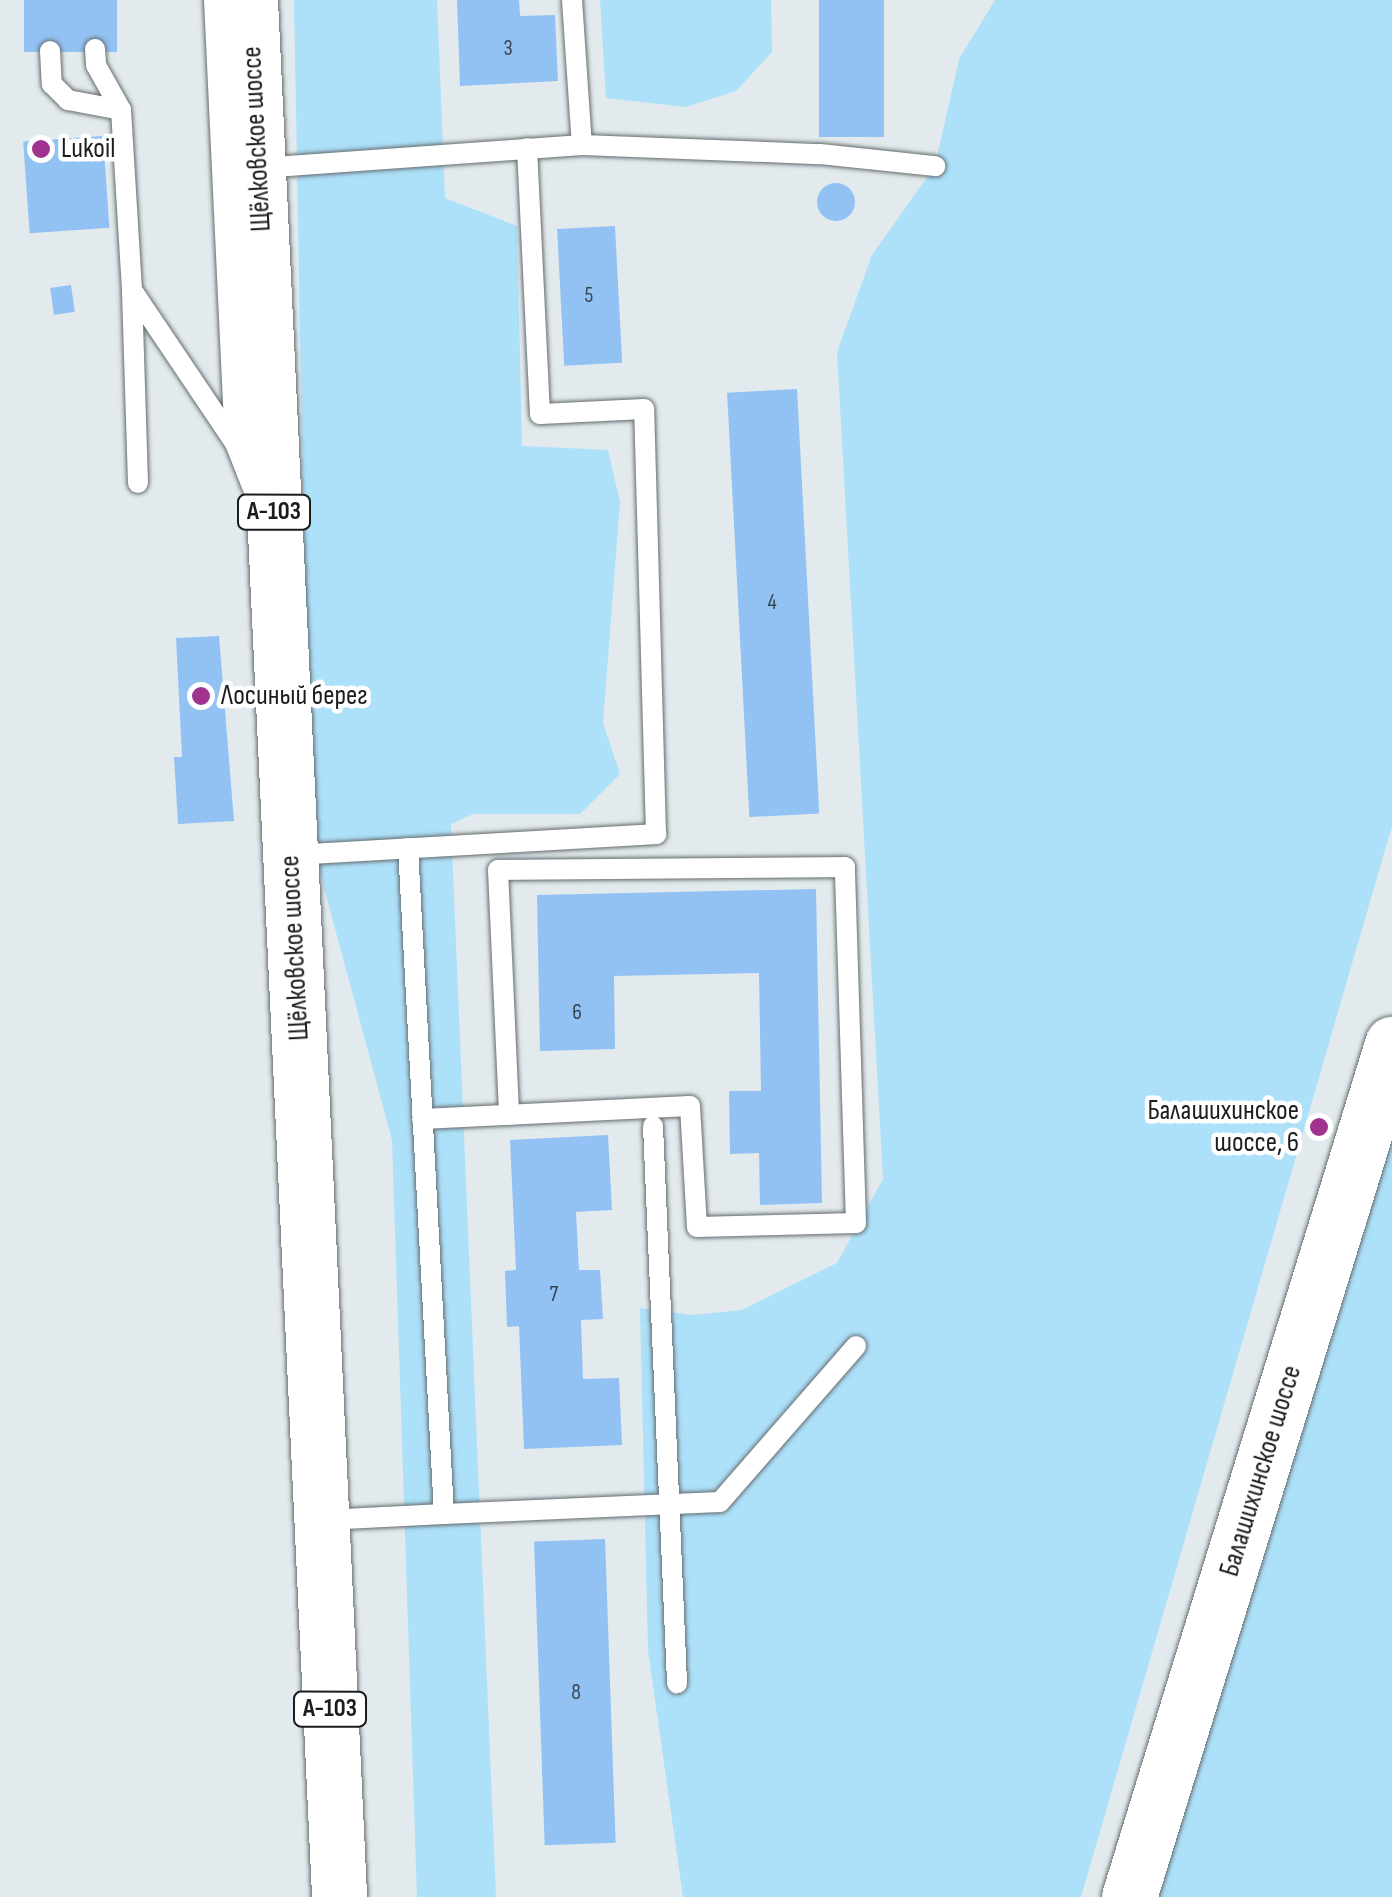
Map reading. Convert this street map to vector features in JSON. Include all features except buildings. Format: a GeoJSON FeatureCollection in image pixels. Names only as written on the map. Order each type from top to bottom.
{"type":"FeatureCollection","features":[{"type":"Feature","properties":{"kind":"main road","name":"Щёлковское шоссе"},"geometry":{"type":"LineString","coordinates":[[250,0],[339,1897]]}},
{"type":"Feature","properties":{"kind":"main road","name":"Балашихинское шоссе"},"geometry":{"type":"LineString","coordinates":[[1129,1897],[1392,1044]]}},
{"type":"Feature","properties":{"kind":"lane"},"geometry":{"type":"LineString","coordinates":[[214,0],[235,443]]}},
{"type":"Feature","properties":{"kind":"lane"},"geometry":{"type":"LineString","coordinates":[[572,0],[582,145]]}},
{"type":"Feature","properties":{"kind":"lane"},"geometry":{"type":"LineString","coordinates":[[95,49],[96,65],[122,110],[138,483]]}},
{"type":"Feature","properties":{"kind":"lane"},"geometry":{"type":"LineString","coordinates":[[50,51],[52,84],[68,100],[122,110]]}},
{"type":"Feature","properties":{"kind":"lane"},"geometry":{"type":"LineString","coordinates":[[258,168],[582,145],[820,154],[934,166]]}},
{"type":"Feature","properties":{"kind":"lane"},"geometry":{"type":"LineString","coordinates":[[290,856],[656,834],[644,409],[540,414],[527,148]]}},
{"type":"Feature","properties":{"kind":"lane"},"geometry":{"type":"LineString","coordinates":[[132,290],[235,443],[276,549]]}},
{"type":"Feature","properties":{"kind":"lane"},"geometry":{"type":"LineString","coordinates":[[408,848],[444,1514]]}},
{"type":"Feature","properties":{"kind":"lane"},"geometry":{"type":"LineString","coordinates":[[422,1120],[690,1106],[697,1227],[856,1223],[845,867],[498,870],[509,1115]]}},
{"type":"Feature","properties":{"kind":"lane"},"geometry":{"type":"LineString","coordinates":[[653,1126],[665,1504],[677,1684]]}},
{"type":"Feature","properties":{"kind":"lane"},"geometry":{"type":"LineString","coordinates":[[322,1520],[720,1502],[856,1346]]}},
{"type":"Feature","properties":{"kind":"shaded area"},"geometry":{"type":"Polygon","coordinates":[[[294,0],[437,0],[445,198],[517,226],[522,446],[608,450],[620,502],[603,723],[620,774],[580,814],[473,814],[451,824],[496,1897],[417,1897],[392,1140],[309,832],[294,0]]]}},
{"type":"Feature","properties":{"kind":"shaded area"},"geometry":{"type":"Polygon","coordinates":[[[600,0],[771,0],[772,52],[736,91],[686,107],[606,98],[600,0]]]}},
{"type":"Feature","properties":{"kind":"shaded area"},"geometry":{"type":"Polygon","coordinates":[[[995,0],[1392,0],[1392,826],[1081,1897],[683,1897],[648,1651],[640,1308],[693,1315],[742,1310],[837,1263],[883,1179],[837,352],[872,255],[935,166],[959,59],[995,0]]]}},
{"type":"Feature","properties":{"kind":"shaded area"},"geometry":{"type":"Polygon","coordinates":[[[1392,1096],[1392,1897],[1151,1897],[1392,1096]]]}},
{"type":"Feature","properties":{"kind":"place","name":"Lukoil"},"geometry":{"type":"Point","coordinates":[41,149]}},
{"type":"Feature","properties":{"kind":"place","name":"Лосиный берег"},"geometry":{"type":"Point","coordinates":[201,696]}},
{"type":"Feature","properties":{"kind":"place","name":"Балашихинское шоссе, 6"},"geometry":{"type":"Point","coordinates":[1319,1127]}}]}
